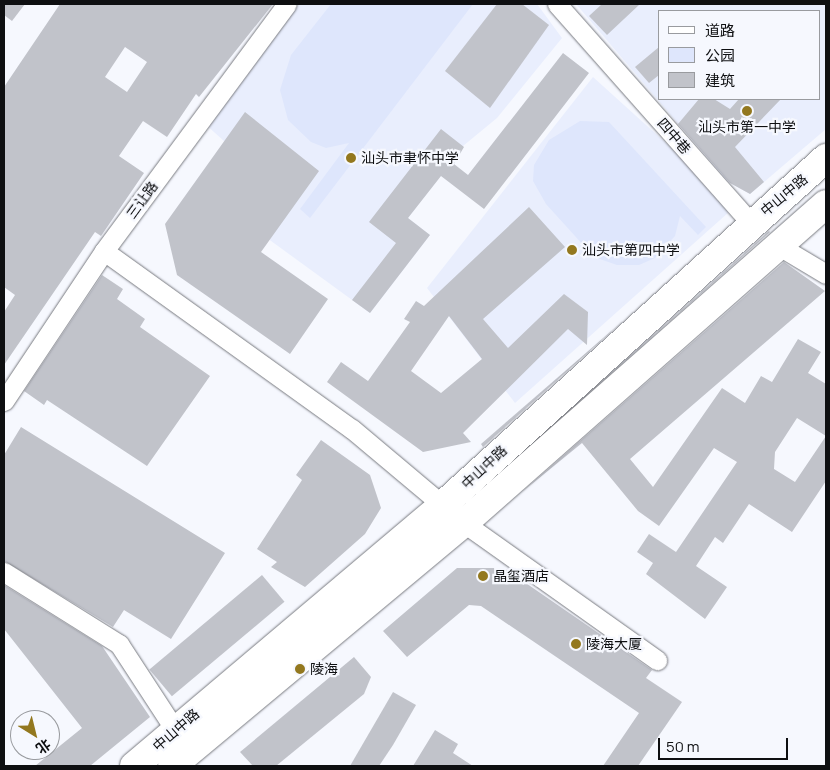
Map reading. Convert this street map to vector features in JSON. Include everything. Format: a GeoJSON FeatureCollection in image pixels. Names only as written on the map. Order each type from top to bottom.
{"type":"FeatureCollection","features":[{"type":"Feature","properties":{"kind":"main road","name":"中山中路"},"geometry":{"type":"LineString","coordinates":[[134,766],[443,505],[751,223],[826,158]]}},
{"type":"Feature","properties":{"kind":"main road","name":"中山中路"},"geometry":{"type":"LineString","coordinates":[[172,766],[464,523],[826,204]]}},
{"type":"Feature","properties":{"kind":"street","name":"三让路"},"geometry":{"type":"LineString","coordinates":[[4,400],[104,251],[287,4]]}},
{"type":"Feature","properties":{"kind":"street","name":"四中巷"},"geometry":{"type":"LineString","coordinates":[[557,4],[751,223]]}},
{"type":"Feature","properties":{"kind":"street"},"geometry":{"type":"LineString","coordinates":[[779,246],[826,274]]}},
{"type":"Feature","properties":{"kind":"street"},"geometry":{"type":"LineString","coordinates":[[104,251],[352,429],[464,523],[657,660]]}},
{"type":"Feature","properties":{"kind":"street"},"geometry":{"type":"LineString","coordinates":[[4,572],[119,644],[175,730]]}},
{"type":"Feature","properties":{"kind":"shaded area","name":"汕头市聿怀中学"},"geometry":{"type":"Polygon","coordinates":[[[299,4],[537,4],[562,38],[497,118],[463,146],[408,218],[430,235],[370,313],[256,230],[224,141],[204,123],[299,4]]]}},
{"type":"Feature","properties":{"kind":"shaded area","name":"汕头市第一中学"},"geometry":{"type":"Polygon","coordinates":[[[576,4],[826,4],[826,129],[750,194],[727,181],[576,4]]]}},
{"type":"Feature","properties":{"kind":"shaded area","name":"汕头市第四中学"},"geometry":{"type":"Polygon","coordinates":[[[593,77],[698,172],[729,212],[515,403],[427,288],[593,77]]]}},
{"type":"Feature","properties":{"kind":"green space"},"geometry":{"type":"Polygon","coordinates":[[[331,4],[473,4],[310,218],[300,209],[349,143],[326,148],[311,142],[288,120],[280,90],[291,55],[331,4]]]}},
{"type":"Feature","properties":{"kind":"green space"},"geometry":{"type":"Polygon","coordinates":[[[580,121],[609,122],[706,227],[698,235],[680,216],[675,236],[655,258],[639,265],[617,265],[594,257],[546,204],[533,181],[534,165],[549,140],[580,121]]]}},
{"type":"Feature","properties":{"kind":"building"},"geometry":{"type":"Polygon","coordinates":[[[4,4],[25,4],[12,21],[4,15],[4,4]]]}},
{"type":"Feature","properties":{"kind":"building"},"geometry":{"type":"Polygon","coordinates":[[[60,4],[273,4],[199,97],[196,94],[167,137],[143,121],[119,156],[144,173],[101,236],[95,232],[4,365],[4,312],[15,295],[4,287],[4,87],[60,4]],[[125,47],[105,77],[127,92],[147,62],[125,47]]]}},
{"type":"Feature","properties":{"kind":"building"},"geometry":{"type":"Polygon","coordinates":[[[497,4],[522,4],[549,25],[490,108],[445,71],[497,4]]]}},
{"type":"Feature","properties":{"kind":"building"},"geometry":{"type":"Polygon","coordinates":[[[602,4],[640,4],[607,35],[589,16],[602,4]]]}},
{"type":"Feature","properties":{"kind":"building"},"geometry":{"type":"Polygon","coordinates":[[[658,48],[658,76],[649,83],[635,67],[658,48]]]}},
{"type":"Feature","properties":{"kind":"building"},"geometry":{"type":"Polygon","coordinates":[[[563,53],[589,73],[484,209],[441,176],[408,218],[430,235],[370,313],[352,300],[396,243],[369,222],[441,129],[464,147],[454,164],[468,175],[563,53]]]}},
{"type":"Feature","properties":{"kind":"building"},"geometry":{"type":"Polygon","coordinates":[[[698,100],[716,100],[730,109],[738,100],[780,100],[735,147],[764,182],[750,194],[730,183],[678,124],[698,100]]]}},
{"type":"Feature","properties":{"kind":"building"},"geometry":{"type":"Polygon","coordinates":[[[245,112],[319,171],[261,252],[328,299],[290,354],[177,275],[165,224],[245,112]]]}},
{"type":"Feature","properties":{"kind":"building"},"geometry":{"type":"Polygon","coordinates":[[[529,207],[565,247],[483,319],[508,348],[564,294],[588,312],[587,345],[568,329],[463,433],[471,442],[423,452],[327,382],[341,362],[368,381],[410,322],[404,319],[416,301],[424,306],[529,207]],[[449,316],[411,371],[441,393],[482,359],[449,316]]]}},
{"type":"Feature","properties":{"kind":"building"},"geometry":{"type":"Polygon","coordinates":[[[769,231],[770,232],[661,329],[769,231]]]}},
{"type":"Feature","properties":{"kind":"building"},"geometry":{"type":"Polygon","coordinates":[[[784,262],[825,291],[630,459],[653,487],[722,388],[745,403],[761,376],[772,382],[798,339],[821,352],[808,373],[826,384],[826,436],[826,481],[792,532],[749,504],[723,543],[715,537],[696,566],[727,587],[705,619],[646,574],[653,563],[637,552],[649,534],[676,552],[737,462],[714,448],[659,526],[638,511],[582,443],[522,492],[784,262]],[[797,418],[775,452],[774,469],[795,482],[826,436],[797,418]]]}},
{"type":"Feature","properties":{"kind":"building"},"geometry":{"type":"Polygon","coordinates":[[[102,275],[123,289],[117,299],[145,319],[140,327],[210,376],[147,466],[47,400],[44,405],[24,391],[102,275]]]}},
{"type":"Feature","properties":{"kind":"building"},"geometry":{"type":"Polygon","coordinates":[[[624,320],[483,447],[481,444],[624,320]]]}},
{"type":"Feature","properties":{"kind":"building"},"geometry":{"type":"Polygon","coordinates":[[[21,427],[225,553],[171,639],[124,610],[113,627],[4,561],[4,455],[21,427]]]}},
{"type":"Feature","properties":{"kind":"building"},"geometry":{"type":"Polygon","coordinates":[[[321,440],[370,475],[381,508],[365,534],[305,587],[271,567],[277,562],[257,549],[302,480],[296,475],[321,440]]]}},
{"type":"Feature","properties":{"kind":"building","name":"陵海大厦"},"geometry":{"type":"Polygon","coordinates":[[[457,568],[504,568],[652,670],[646,678],[682,702],[638,766],[603,766],[639,713],[481,606],[469,605],[407,657],[383,631],[457,568]]]}},
{"type":"Feature","properties":{"kind":"building"},"geometry":{"type":"Polygon","coordinates":[[[262,575],[284,602],[172,696],[149,669],[262,575]]]}},
{"type":"Feature","properties":{"kind":"building"},"geometry":{"type":"Polygon","coordinates":[[[4,585],[102,646],[150,717],[90,766],[35,766],[42,760],[60,760],[60,746],[82,728],[4,629],[4,585]]]}},
{"type":"Feature","properties":{"kind":"building"},"geometry":{"type":"Polygon","coordinates":[[[354,657],[371,677],[364,694],[276,766],[253,766],[240,752],[354,657]]]}},
{"type":"Feature","properties":{"kind":"building"},"geometry":{"type":"Polygon","coordinates":[[[393,692],[416,705],[393,745],[379,766],[350,766],[393,692]]]}},
{"type":"Feature","properties":{"kind":"building"},"geometry":{"type":"Polygon","coordinates":[[[435,730],[458,744],[453,753],[473,766],[413,766],[435,730]]]}},
{"type":"Feature","properties":{"kind":"place","name":"汕头市第一中学"},"geometry":{"type":"Point","coordinates":[747,111]}},
{"type":"Feature","properties":{"kind":"place","name":"汕头市聿怀中学"},"geometry":{"type":"Point","coordinates":[351,158]}},
{"type":"Feature","properties":{"kind":"place","name":"汕头市第四中学"},"geometry":{"type":"Point","coordinates":[572,250]}},
{"type":"Feature","properties":{"kind":"place","name":"晶玺酒店"},"geometry":{"type":"Point","coordinates":[483,576]}},
{"type":"Feature","properties":{"kind":"place","name":"陵海大厦"},"geometry":{"type":"Point","coordinates":[576,644]}},
{"type":"Feature","properties":{"kind":"place","name":"陵海"},"geometry":{"type":"Point","coordinates":[300,669]}}]}
